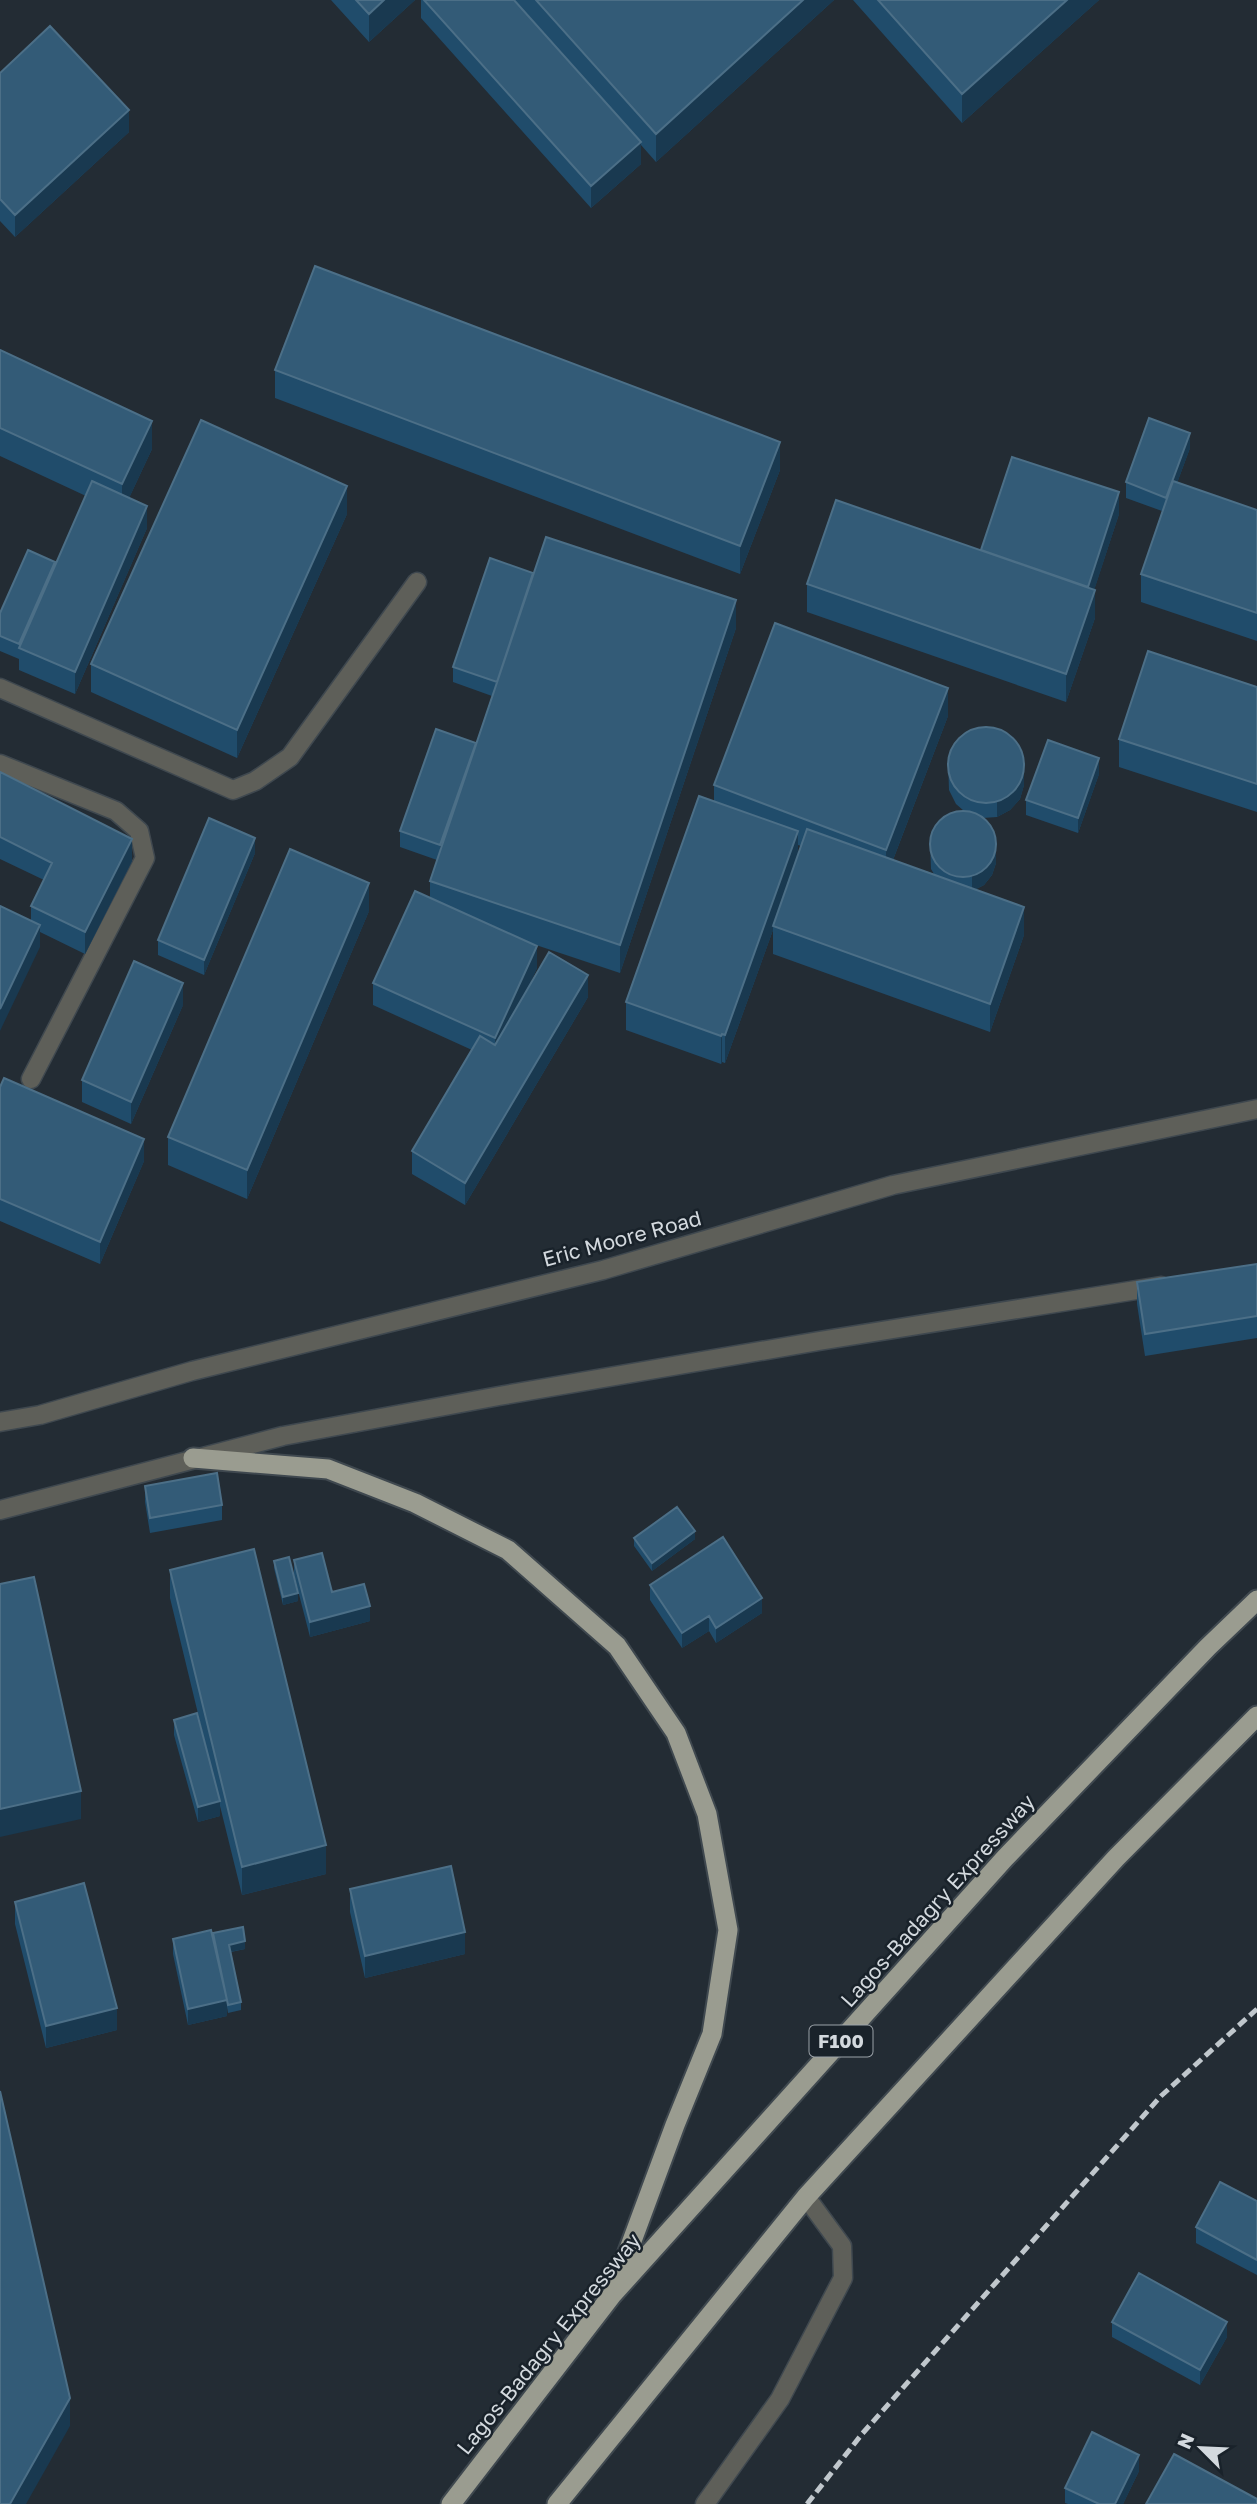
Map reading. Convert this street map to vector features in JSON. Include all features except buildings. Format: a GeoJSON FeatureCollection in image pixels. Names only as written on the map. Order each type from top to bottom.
{"type":"FeatureCollection","features":[{"type":"Feature","properties":{"kind":"highway"},"geometry":{"type":"LineString","coordinates":[[193,1458],[328,1469],[415,1503],[508,1550],[617,1646],[676,1733],[707,1814],[728,1930],[712,2034],[612,2295]]}},
{"type":"Feature","properties":{"kind":"highway","name":"Lagos-Badagry Expressway"},"geometry":{"type":"LineString","coordinates":[[451,2504],[612,2295],[1005,1858],[1257,1600]]}},
{"type":"Feature","properties":{"kind":"highway"},"geometry":{"type":"LineString","coordinates":[[557,2504],[806,2197],[1116,1858],[1257,1716]]}},
{"type":"Feature","properties":{"kind":"street"},"geometry":{"type":"LineString","coordinates":[[0,688],[233,790],[255,780],[290,757],[417,582]]}},
{"type":"Feature","properties":{"kind":"street"},"geometry":{"type":"LineString","coordinates":[[0,764],[116,811],[139,831],[145,858],[31,1079]]}},
{"type":"Feature","properties":{"kind":"street","name":"Eric Moore Road"},"geometry":{"type":"LineString","coordinates":[[0,1422],[40,1415],[192,1371],[603,1270],[893,1185],[1257,1109]]}},
{"type":"Feature","properties":{"kind":"street"},"geometry":{"type":"LineString","coordinates":[[0,1510],[283,1436],[499,1396],[1175,1283]]}},
{"type":"Feature","properties":{"kind":"street"},"geometry":{"type":"LineString","coordinates":[[705,2504],[780,2399],[843,2278],[842,2246],[806,2197]]}},
{"type":"Feature","properties":{"kind":"railway"},"geometry":{"type":"LineString","coordinates":[[807,2504],[862,2434],[1161,2096],[1257,2009]]}}]}
